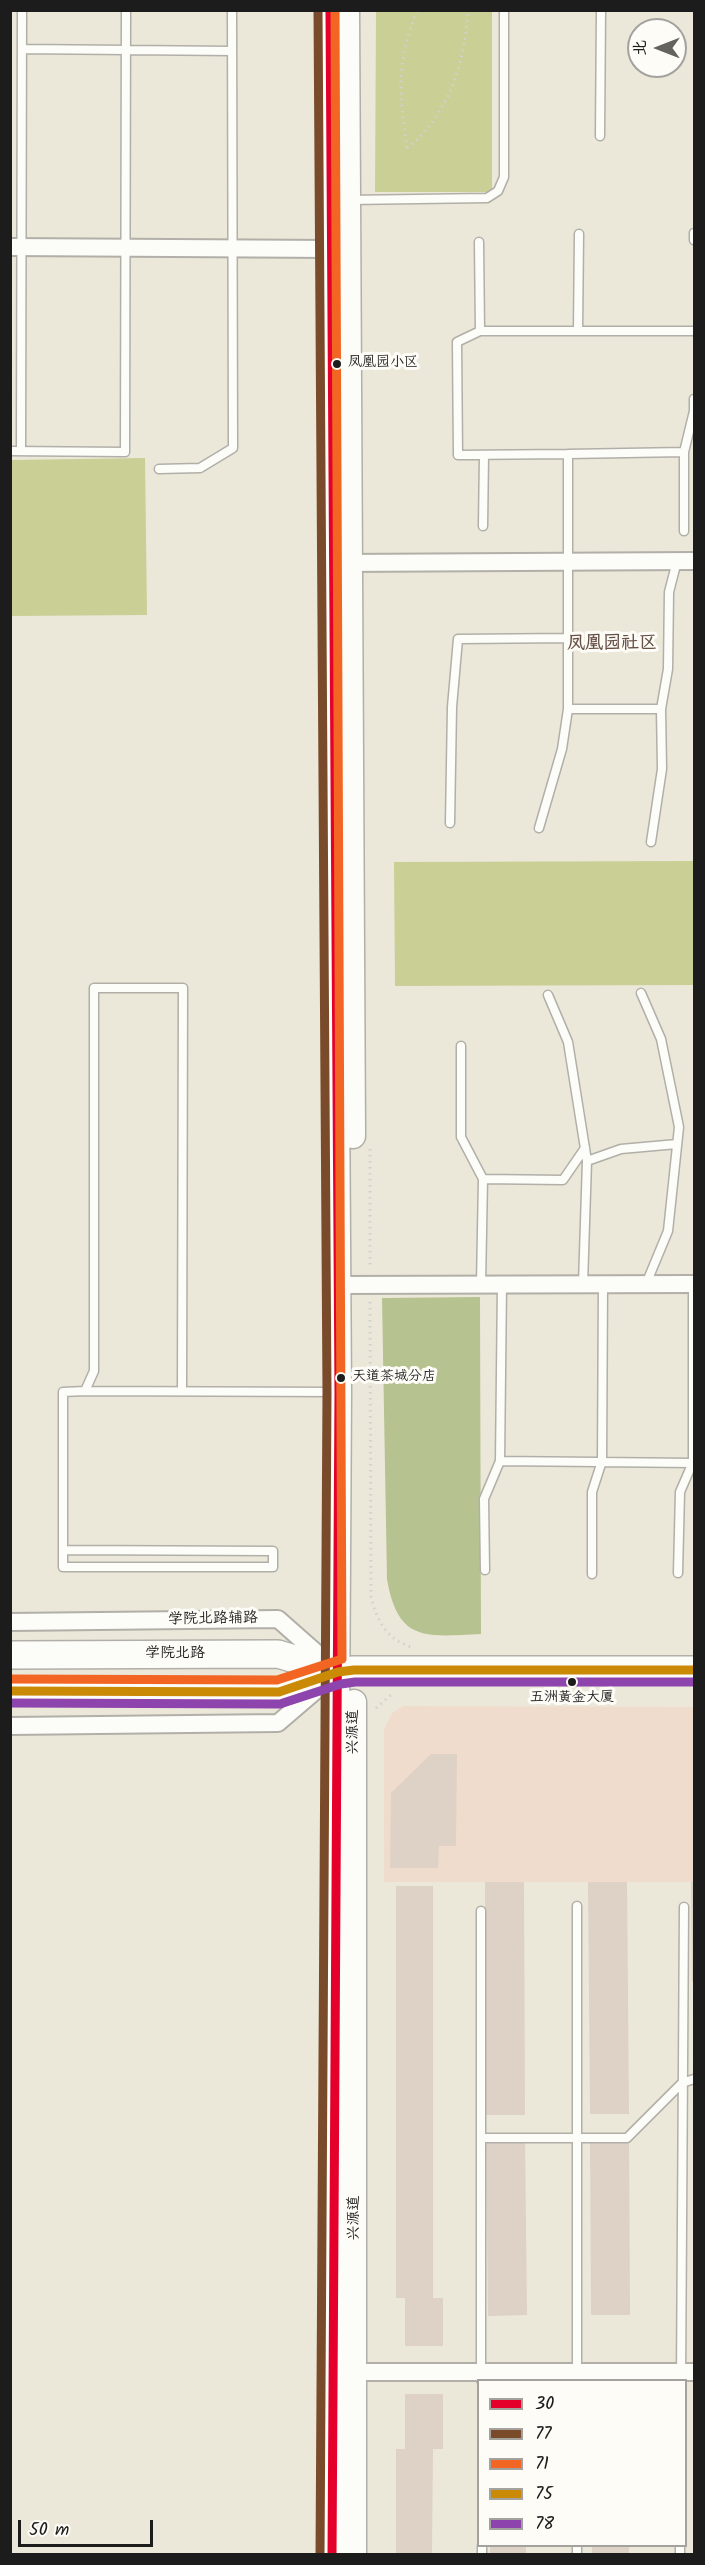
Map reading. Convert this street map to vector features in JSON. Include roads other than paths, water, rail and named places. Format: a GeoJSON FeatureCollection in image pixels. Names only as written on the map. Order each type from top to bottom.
{"type":"FeatureCollection","features":[{"type":"Feature","properties":{"kind":"main road","name":"兴源道"},"geometry":{"type":"LineString","coordinates":[[330,10],[332,249],[341,563],[346,1285],[344,2373],[354,2554]]}},
{"type":"Feature","properties":{"kind":"main road","name":"兴源道"},"geometry":{"type":"LineString","coordinates":[[341,563],[348,200],[347,10]]}},
{"type":"Feature","properties":{"kind":"main road","name":"兴源道"},"geometry":{"type":"LineString","coordinates":[[346,1285],[339,1392],[346,1671]]}},
{"type":"Feature","properties":{"kind":"main road","name":"学院北路"},"geometry":{"type":"LineString","coordinates":[[10,1655],[278,1654],[346,1671],[694,1670]]}},
{"type":"Feature","properties":{"kind":"main road","name":"学院北路"},"geometry":{"type":"LineString","coordinates":[[10,1691],[279,1692],[346,1671]]}},
{"type":"Feature","properties":{"kind":"main road","name":"兴源道"},"geometry":{"type":"LineString","coordinates":[[332,2554],[344,2373]]}},
{"type":"Feature","properties":{"kind":"street"},"geometry":{"type":"LineString","coordinates":[[16,246],[332,249]]}},
{"type":"Feature","properties":{"kind":"street"},"geometry":{"type":"LineString","coordinates":[[341,563],[694,561]]}},
{"type":"Feature","properties":{"kind":"street"},"geometry":{"type":"LineString","coordinates":[[346,1285],[694,1284]]}},
{"type":"Feature","properties":{"kind":"street","name":"学院北路辅路"},"geometry":{"type":"LineString","coordinates":[[10,1622],[278,1619],[346,1671]]}},
{"type":"Feature","properties":{"kind":"street"},"geometry":{"type":"LineString","coordinates":[[10,1726],[278,1723],[346,1671]]}},
{"type":"Feature","properties":{"kind":"street"},"geometry":{"type":"LineString","coordinates":[[344,2373],[481,2376],[685,2375]]}},
{"type":"Feature","properties":{"kind":"lane"},"geometry":{"type":"LineString","coordinates":[[21,451],[16,246],[22,10]]}},
{"type":"Feature","properties":{"kind":"lane"},"geometry":{"type":"LineString","coordinates":[[10,451],[125,452],[126,10]]}},
{"type":"Feature","properties":{"kind":"lane"},"geometry":{"type":"LineString","coordinates":[[159,469],[201,468],[233,448],[232,10]]}},
{"type":"Feature","properties":{"kind":"lane"},"geometry":{"type":"LineString","coordinates":[[348,200],[487,198],[498,191],[504,177],[504,10]]}},
{"type":"Feature","properties":{"kind":"lane"},"geometry":{"type":"LineString","coordinates":[[600,136],[601,10]]}},
{"type":"Feature","properties":{"kind":"lane"},"geometry":{"type":"LineString","coordinates":[[22,49],[232,51]]}},
{"type":"Feature","properties":{"kind":"lane"},"geometry":{"type":"LineString","coordinates":[[694,233],[694,240]]}},
{"type":"Feature","properties":{"kind":"lane"},"geometry":{"type":"LineString","coordinates":[[578,330],[579,234]]}},
{"type":"Feature","properties":{"kind":"lane"},"geometry":{"type":"LineString","coordinates":[[479,242],[480,331]]}},
{"type":"Feature","properties":{"kind":"lane"},"geometry":{"type":"LineString","coordinates":[[684,452],[458,455],[457,342],[480,331],[694,331]]}},
{"type":"Feature","properties":{"kind":"lane"},"geometry":{"type":"LineString","coordinates":[[684,531],[684,452],[694,411],[694,399]]}},
{"type":"Feature","properties":{"kind":"lane"},"geometry":{"type":"LineString","coordinates":[[539,828],[562,749],[568,710],[570,563],[568,454]]}},
{"type":"Feature","properties":{"kind":"lane"},"geometry":{"type":"LineString","coordinates":[[483,526],[484,455]]}},
{"type":"Feature","properties":{"kind":"lane"},"geometry":{"type":"LineString","coordinates":[[651,842],[662,769],[661,709],[668,669],[669,592],[677,561]]}},
{"type":"Feature","properties":{"kind":"lane"},"geometry":{"type":"LineString","coordinates":[[450,823],[452,707],[458,639],[570,638]]}},
{"type":"Feature","properties":{"kind":"lane"},"geometry":{"type":"LineString","coordinates":[[568,710],[661,709]]}},
{"type":"Feature","properties":{"kind":"lane"},"geometry":{"type":"LineString","coordinates":[[85,1390],[94,1371],[94,988],[183,988],[182,1391]]}},
{"type":"Feature","properties":{"kind":"lane"},"geometry":{"type":"LineString","coordinates":[[641,993],[661,1039],[679,1128],[668,1231],[646,1284]]}},
{"type":"Feature","properties":{"kind":"lane"},"geometry":{"type":"LineString","coordinates":[[548,995],[568,1042],[587,1161],[583,1284]]}},
{"type":"Feature","properties":{"kind":"lane"},"geometry":{"type":"LineString","coordinates":[[461,1046],[460,1137],[483,1179],[481,1284]]}},
{"type":"Feature","properties":{"kind":"lane"},"geometry":{"type":"LineString","coordinates":[[587,1161],[621,1149],[677,1144]]}},
{"type":"Feature","properties":{"kind":"lane"},"geometry":{"type":"LineString","coordinates":[[483,1179],[563,1180],[585,1148]]}},
{"type":"Feature","properties":{"kind":"lane"},"geometry":{"type":"LineString","coordinates":[[485,1570],[484,1499],[500,1461],[502,1284]]}},
{"type":"Feature","properties":{"kind":"lane"},"geometry":{"type":"LineString","coordinates":[[592,1574],[592,1492],[602,1461],[603,1284]]}},
{"type":"Feature","properties":{"kind":"lane"},"geometry":{"type":"LineString","coordinates":[[678,1573],[680,1492],[694,1463],[694,1284]]}},
{"type":"Feature","properties":{"kind":"lane"},"geometry":{"type":"LineString","coordinates":[[63,1550],[273,1551],[273,1567],[63,1567],[63,1550],[63,1392],[85,1390],[339,1392]]}},
{"type":"Feature","properties":{"kind":"lane"},"geometry":{"type":"LineString","coordinates":[[500,1461],[694,1463]]}},
{"type":"Feature","properties":{"kind":"lane"},"geometry":{"type":"LineString","coordinates":[[577,1906],[577,2376]]}},
{"type":"Feature","properties":{"kind":"lane"},"geometry":{"type":"LineString","coordinates":[[684,1907],[682,2083],[685,2375]]}},
{"type":"Feature","properties":{"kind":"lane"},"geometry":{"type":"LineString","coordinates":[[481,1911],[481,2376]]}},
{"type":"Feature","properties":{"kind":"lane"},"geometry":{"type":"LineString","coordinates":[[481,2138],[627,2138],[682,2083],[694,2079]]}},
{"type":"Feature","properties":{"kind":"place","name":"凤凰园小区"},"geometry":{"type":"Point","coordinates":[337,364]}},
{"type":"Feature","properties":{"kind":"place","name":"天道茶城分店"},"geometry":{"type":"Point","coordinates":[341,1378]}},
{"type":"Feature","properties":{"kind":"place","name":"五洲黄金大厦"},"geometry":{"type":"Point","coordinates":[572,1682]}},
{"type":"Feature","properties":{"kind":"district","name":"凤凰园社区"},"geometry":{"type":"Point","coordinates":[612,645]}}]}
